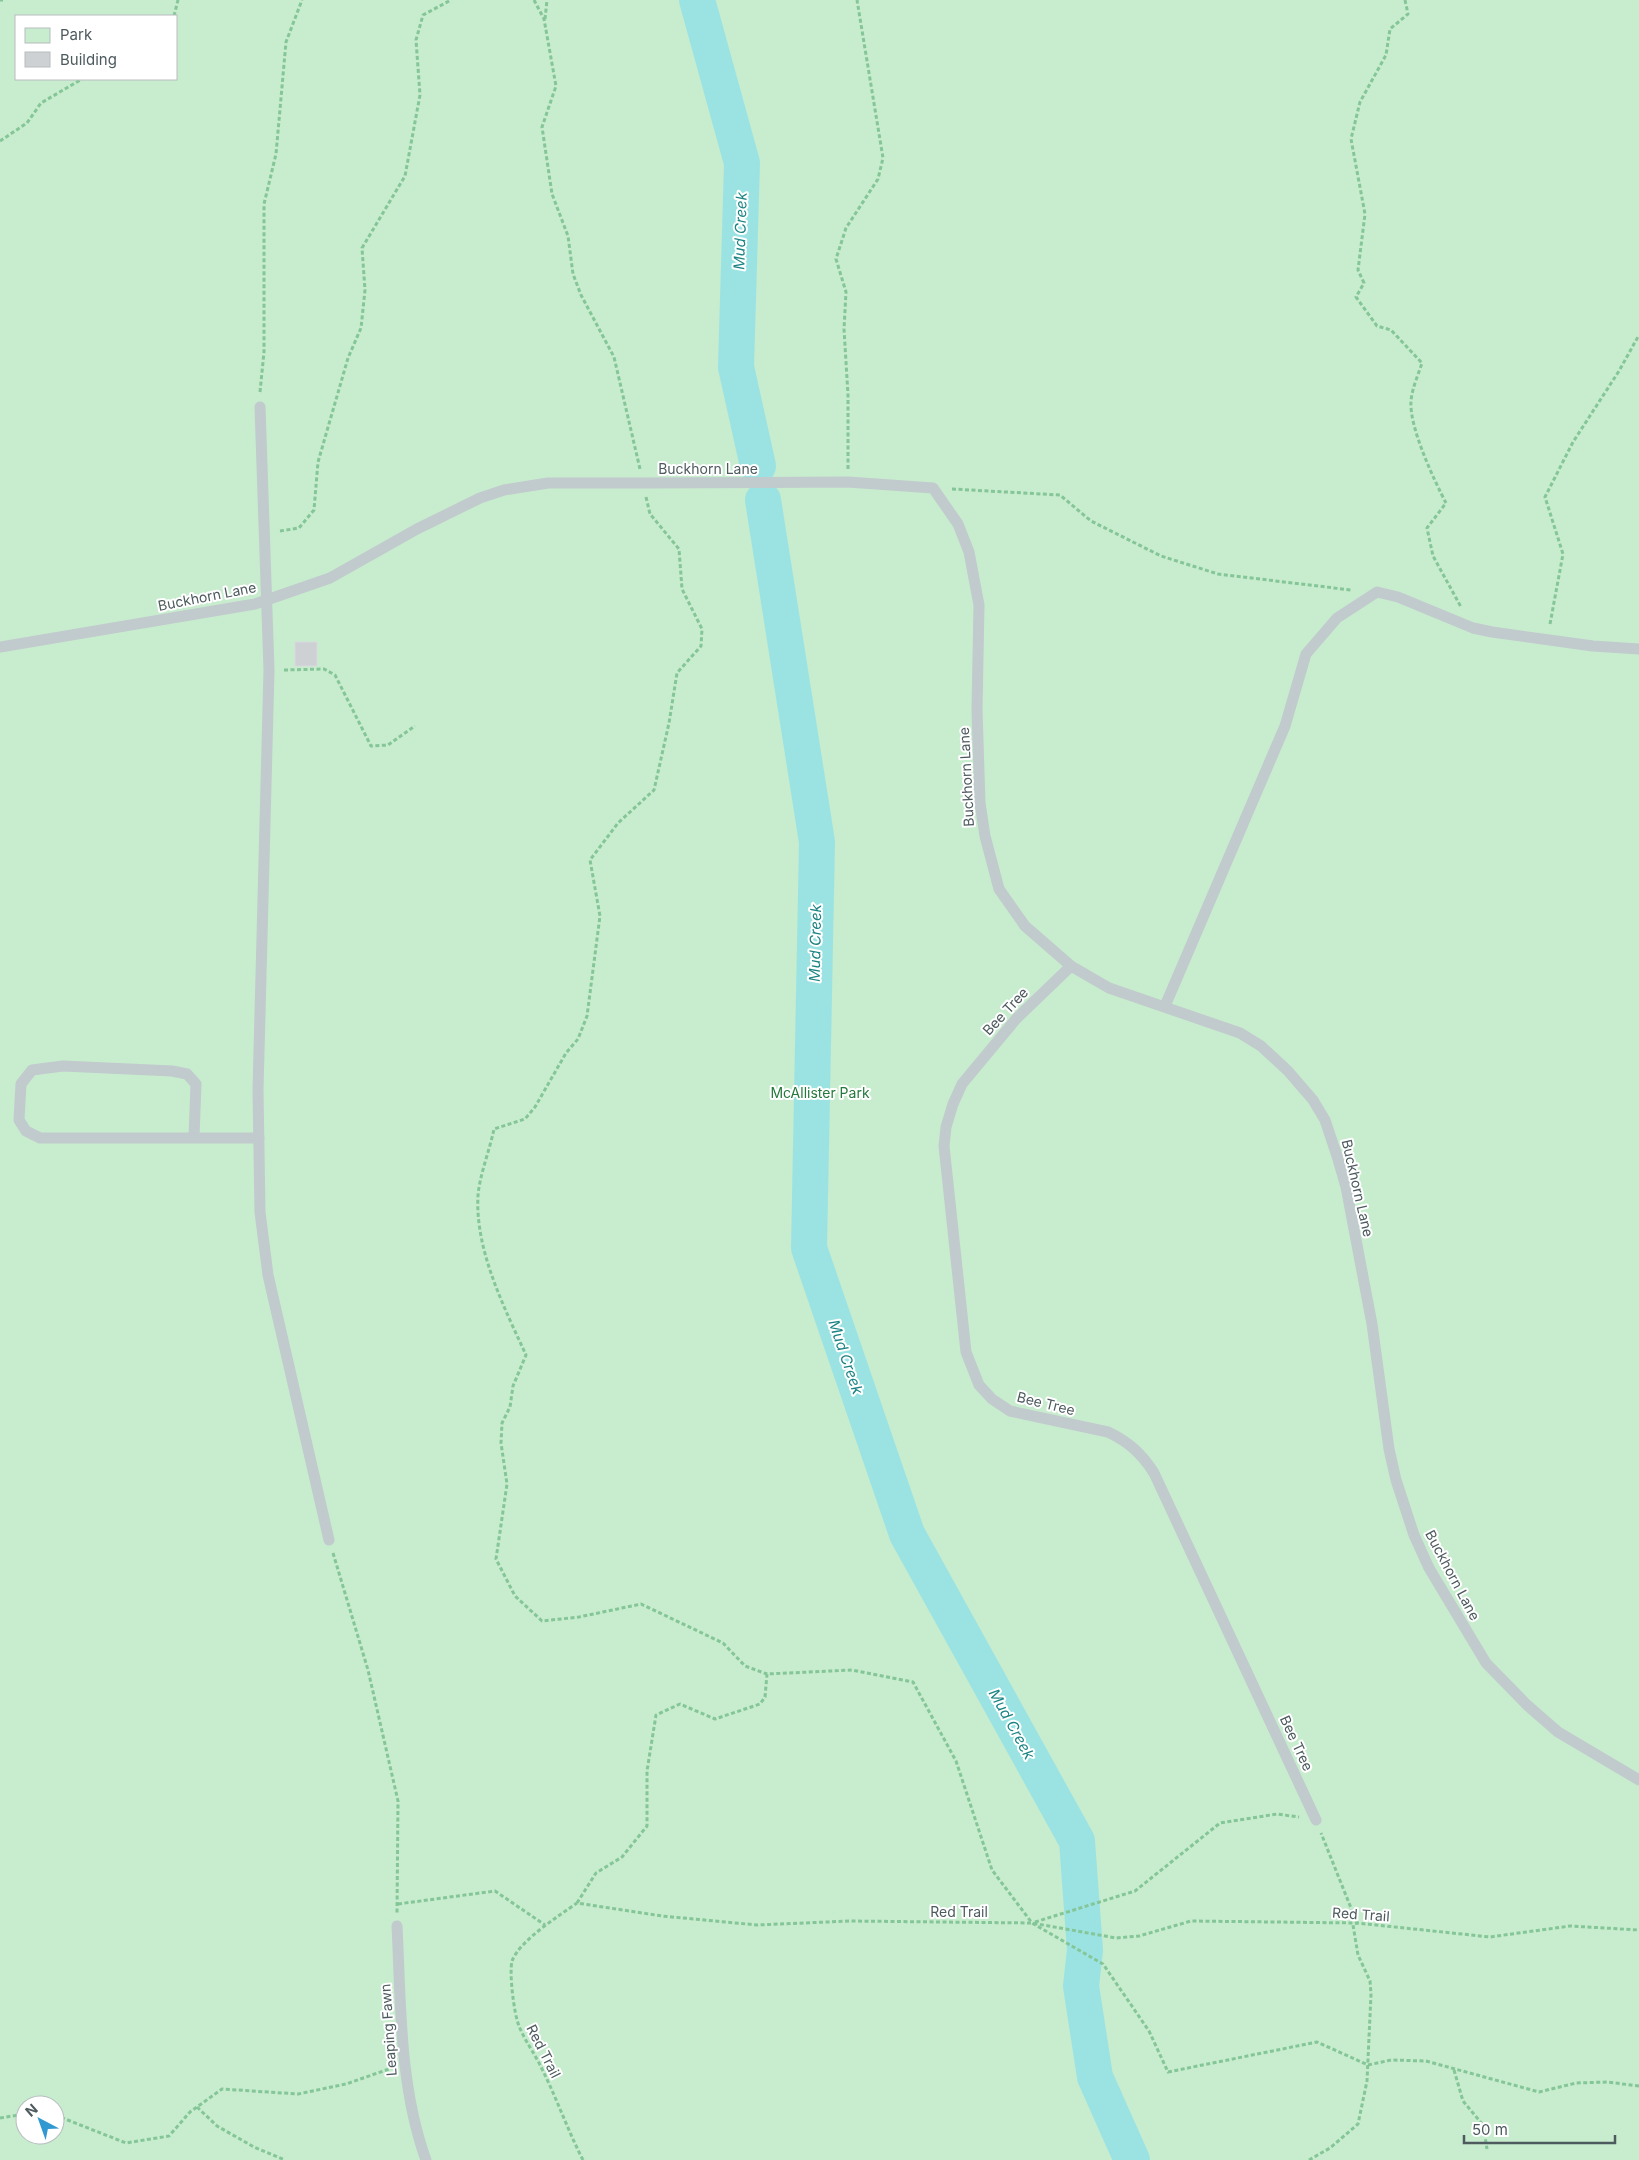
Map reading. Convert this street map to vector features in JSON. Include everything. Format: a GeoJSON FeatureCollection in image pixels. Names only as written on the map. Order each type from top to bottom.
{"type":"FeatureCollection","features":[{"type":"Feature","properties":{"kind":"lane"},"geometry":{"type":"LineString","coordinates":[[260,407],[269,670],[258,1090],[260,1212],[268,1275],[329,1540]]}},
{"type":"Feature","properties":{"kind":"lane","name":"Buckhorn Lane"},"geometry":{"type":"LineString","coordinates":[[0,647],[255,604],[330,578],[417,529],[480,498],[504,490],[548,483],[848,482],[933,488],[958,524],[969,552],[979,605],[977,710],[980,803],[985,836],[999,889],[1025,926],[1071,966],[1095,982],[1109,988],[1224,1027],[1254,1042],[1288,1071],[1312,1100],[1325,1120],[1346,1187],[1372,1324],[1388,1449],[1414,1535],[1429,1568],[1486,1663],[1527,1705],[1558,1732],[1639,1780]]}},
{"type":"Feature","properties":{"kind":"lane"},"geometry":{"type":"LineString","coordinates":[[1166,1006],[1286,726],[1306,654],[1337,618],[1377,592],[1398,597],[1473,628],[1593,646],[1639,648]]}},
{"type":"Feature","properties":{"kind":"lane","name":"Bee Tree"},"geometry":{"type":"LineString","coordinates":[[1071,966],[1016,1019],[962,1084],[953,1104],[946,1128],[944,1146],[966,1352],[980,1385],[992,1399],[1010,1411],[1108,1432],[1122,1439],[1146,1460],[1154,1473],[1316,1820]]}},
{"type":"Feature","properties":{"kind":"lane"},"geometry":{"type":"LineString","coordinates":[[194,1137],[196,1084],[188,1074],[172,1071],[63,1066],[32,1070],[20,1084],[19,1120],[26,1132],[40,1138],[258,1138]]}},
{"type":"Feature","properties":{"kind":"lane","name":"Leaping Fawn"},"geometry":{"type":"LineString","coordinates":[[397,1926],[404,2064],[420,2144],[426,2160]]}},
{"type":"Feature","properties":{"kind":"path"},"geometry":{"type":"LineString","coordinates":[[174,15],[178,0]]}},
{"type":"Feature","properties":{"kind":"path"},"geometry":{"type":"LineString","coordinates":[[260,407],[264,352],[264,204],[276,154],[286,42],[302,0]]}},
{"type":"Feature","properties":{"kind":"path"},"geometry":{"type":"LineString","coordinates":[[264,534],[299,528],[314,510],[318,462],[348,358],[361,328],[365,290],[362,248],[405,176],[420,94],[416,40],[423,15],[451,0]]}},
{"type":"Feature","properties":{"kind":"path"},"geometry":{"type":"LineString","coordinates":[[534,0],[544,19],[556,86],[542,127],[552,194],[568,236],[572,274],[614,357],[650,514],[679,549],[682,590],[702,629],[701,646],[677,673],[669,723],[654,790],[618,823],[590,860],[600,916],[587,1016],[578,1039],[566,1053],[535,1107],[525,1120],[494,1129],[478,1195],[480,1239],[509,1318],[526,1355],[513,1386],[510,1407],[502,1423],[501,1443],[507,1484],[496,1559],[515,1596],[542,1621],[579,1617],[641,1604],[723,1643],[745,1666],[767,1674],[852,1670],[913,1682],[956,1761],[992,1870],[1032,1923],[1103,1964],[1149,2031],[1168,2072],[1317,2042],[1368,2065],[1391,2060],[1426,2061],[1539,2092],[1576,2083],[1607,2082],[1639,2086]]}},
{"type":"Feature","properties":{"kind":"path"},"geometry":{"type":"LineString","coordinates":[[544,19],[548,0]]}},
{"type":"Feature","properties":{"kind":"path"},"geometry":{"type":"LineString","coordinates":[[848,482],[848,395],[844,328],[846,292],[836,260],[846,228],[878,179],[883,158],[857,0]]}},
{"type":"Feature","properties":{"kind":"path"},"geometry":{"type":"LineString","coordinates":[[1405,0],[1408,14],[1390,29],[1386,55],[1360,102],[1351,139],[1365,214],[1358,270],[1364,283],[1356,297],[1376,326],[1391,330],[1422,363],[1411,401],[1416,428],[1434,480],[1446,504],[1427,528],[1433,556],[1473,628]]}},
{"type":"Feature","properties":{"kind":"path"},"geometry":{"type":"LineString","coordinates":[[0,141],[27,123],[41,104],[80,80]]}},
{"type":"Feature","properties":{"kind":"path"},"geometry":{"type":"LineString","coordinates":[[1547,640],[1563,554],[1545,497],[1573,442],[1619,371],[1639,335]]}},
{"type":"Feature","properties":{"kind":"path"},"geometry":{"type":"LineString","coordinates":[[933,488],[1060,495],[1091,521],[1100,526],[1161,556],[1218,574],[1377,592]]}},
{"type":"Feature","properties":{"kind":"path"},"geometry":{"type":"LineString","coordinates":[[269,670],[324,669],[336,675],[371,746],[388,745],[415,726]]}},
{"type":"Feature","properties":{"kind":"path"},"geometry":{"type":"LineString","coordinates":[[329,1540],[368,1670],[398,1801],[397,1926]]}},
{"type":"Feature","properties":{"kind":"path"},"geometry":{"type":"LineString","coordinates":[[577,1904],[596,1873],[622,1857],[647,1826],[647,1770],[656,1715],[680,1704],[715,1719],[760,1704],[765,1697],[767,1674]]}},
{"type":"Feature","properties":{"kind":"path"},"geometry":{"type":"LineString","coordinates":[[1032,1923],[1135,1891],[1220,1823],[1277,1814],[1316,1820],[1357,1923],[1353,1925],[1358,1955],[1370,1981],[1371,1994],[1365,2096],[1358,2124],[1330,2148],[1309,2160]]}},
{"type":"Feature","properties":{"kind":"path"},"geometry":{"type":"LineString","coordinates":[[398,1904],[494,1891],[546,1925]]}},
{"type":"Feature","properties":{"kind":"path","name":"Red Trail"},"geometry":{"type":"LineString","coordinates":[[583,2160],[542,2068],[529,2049],[518,2024],[511,1969],[513,1959],[536,1932],[577,1904],[662,1916],[756,1925],[850,1921],[1032,1923],[1116,1938],[1139,1936],[1191,1921],[1357,1923],[1490,1937],[1570,1926],[1639,1930]]}},
{"type":"Feature","properties":{"kind":"path"},"geometry":{"type":"LineString","coordinates":[[65,2119],[126,2142],[169,2136],[190,2112],[222,2089],[298,2094],[346,2084],[404,2064]]}},
{"type":"Feature","properties":{"kind":"path"},"geometry":{"type":"LineString","coordinates":[[1454,2070],[1463,2101],[1483,2125],[1487,2149]]}},
{"type":"Feature","properties":{"kind":"path"},"geometry":{"type":"LineString","coordinates":[[197,2107],[217,2126],[254,2147],[285,2160]]}},
{"type":"Feature","properties":{"kind":"path"},"geometry":{"type":"LineString","coordinates":[[0,2118],[15,2116]]}},
{"type":"Feature","properties":{"kind":"green space","name":"McAllister Park"},"geometry":{"type":"Polygon","coordinates":[[[0,0],[1639,0],[1639,2160],[0,2160],[0,0]]]}},
{"type":"Feature","properties":{"kind":"building"},"geometry":{"type":"Polygon","coordinates":[[[295,642],[317,642],[317,666],[295,666],[295,642]]]}},
{"type":"Feature","properties":{"kind":"waterway","name":"Mud Creek"},"geometry":{"type":"LineString","coordinates":[[697,0],[742,163],[736,367],[758,466]]}},
{"type":"Feature","properties":{"kind":"waterway","name":"Mud Creek"},"geometry":{"type":"LineString","coordinates":[[763,500],[817,842],[809,1248],[907,1534],[1077,1841],[1085,1950],[1081,1986],[1095,2077],[1132,2160]]}}]}
